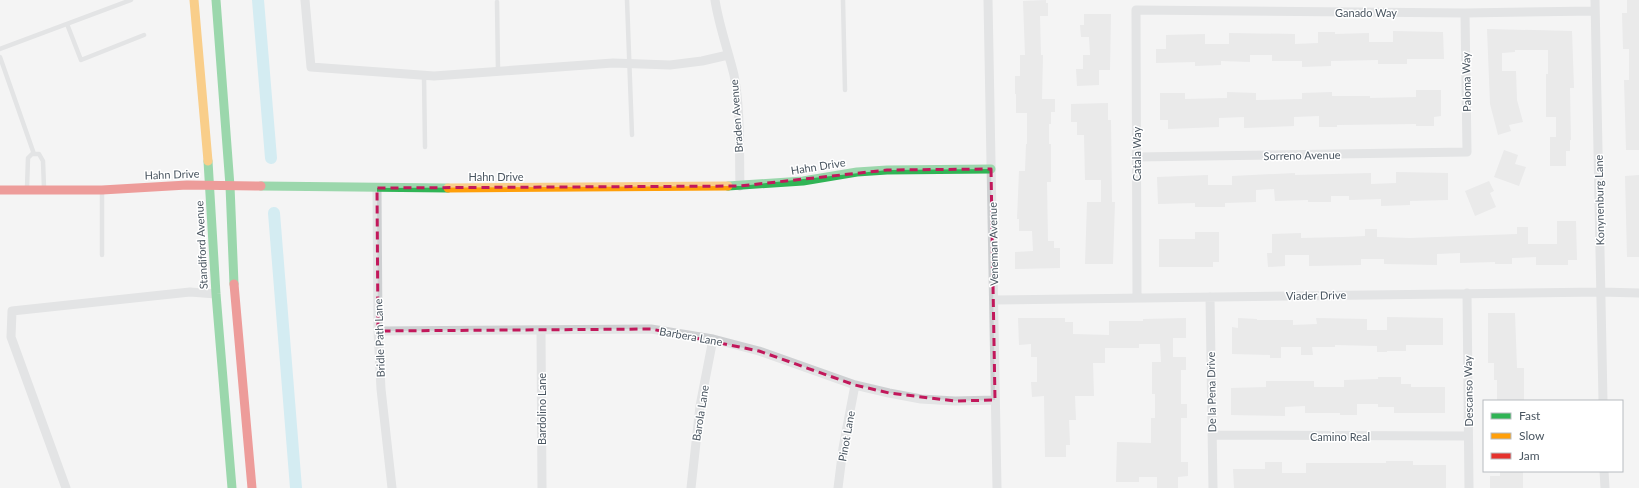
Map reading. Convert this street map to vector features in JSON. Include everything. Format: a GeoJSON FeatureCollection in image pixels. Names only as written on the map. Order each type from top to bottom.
{"type":"FeatureCollection","features":[{"type":"Feature","properties":{"kind":"street","name":"Standiford Avenue"},"geometry":{"type":"LineString","coordinates":[[194,0],[210,185],[216,294],[232,488]]}},
{"type":"Feature","properties":{"kind":"street"},"geometry":{"type":"LineString","coordinates":[[216,0],[230,186],[235,297],[252,488]]}},
{"type":"Feature","properties":{"kind":"street"},"geometry":{"type":"LineString","coordinates":[[305,0],[311,67],[434,76],[613,63],[670,65],[702,61],[728,55]]}},
{"type":"Feature","properties":{"kind":"street","name":"Braden Avenue"},"geometry":{"type":"LineString","coordinates":[[715,0],[734,75],[738,101],[740,186]]}},
{"type":"Feature","properties":{"kind":"street","name":"Veneman Avenue"},"geometry":{"type":"LineString","coordinates":[[988,0],[997,488]]}},
{"type":"Feature","properties":{"kind":"street","name":"Konynenburg Lane"},"geometry":{"type":"LineString","coordinates":[[1595,0],[1603,400]]}},
{"type":"Feature","properties":{"kind":"street","name":"Ganado Way"},"geometry":{"type":"LineString","coordinates":[[1136,10],[1465,13],[1595,11]]}},
{"type":"Feature","properties":{"kind":"street","name":"Catala Way"},"geometry":{"type":"LineString","coordinates":[[1136,10],[1137,298]]}},
{"type":"Feature","properties":{"kind":"street","name":"Paloma Way"},"geometry":{"type":"LineString","coordinates":[[1465,13],[1467,152]]}},
{"type":"Feature","properties":{"kind":"street","name":"Sorreno Avenue"},"geometry":{"type":"LineString","coordinates":[[1136,157],[1467,152]]}},
{"type":"Feature","properties":{"kind":"street","name":"Hahn Drive"},"geometry":{"type":"LineString","coordinates":[[0,190],[102,190],[187,185],[377,188],[740,186],[803,181],[857,172],[887,170],[991,169]]}},
{"type":"Feature","properties":{"kind":"street","name":"Bridle Path Lane"},"geometry":{"type":"LineString","coordinates":[[377,188],[378,330],[381,389],[392,488]]}},
{"type":"Feature","properties":{"kind":"street"},"geometry":{"type":"LineString","coordinates":[[66,488],[11,337],[12,311],[190,292],[216,294]]}},
{"type":"Feature","properties":{"kind":"street","name":"Viader Drive"},"geometry":{"type":"LineString","coordinates":[[994,300],[1467,293],[1639,293]]}},
{"type":"Feature","properties":{"kind":"street","name":"Descanso Way"},"geometry":{"type":"LineString","coordinates":[[1467,293],[1469,488]]}},
{"type":"Feature","properties":{"kind":"street","name":"De la Pena Drive"},"geometry":{"type":"LineString","coordinates":[[1210,297],[1213,488]]}},
{"type":"Feature","properties":{"kind":"street","name":"Barbera Lane"},"geometry":{"type":"LineString","coordinates":[[378,330],[651,329],[713,339],[759,351],[856,385],[889,393],[921,399],[954,401],[995,400]]}},
{"type":"Feature","properties":{"kind":"street","name":"Bardolino Lane"},"geometry":{"type":"LineString","coordinates":[[541,330],[542,488]]}},
{"type":"Feature","properties":{"kind":"street","name":"Barola Lane"},"geometry":{"type":"LineString","coordinates":[[691,488],[700,406],[713,339]]}},
{"type":"Feature","properties":{"kind":"street","name":"Pinot Lane"},"geometry":{"type":"LineString","coordinates":[[838,488],[843,448],[856,385]]}},
{"type":"Feature","properties":{"kind":"street","name":"Camino Real"},"geometry":{"type":"LineString","coordinates":[[1212,435],[1468,436]]}},
{"type":"Feature","properties":{"kind":"street"},"geometry":{"type":"LineString","coordinates":[[1604,472],[1605,488]]}},
{"type":"Feature","properties":{"kind":"lane"},"geometry":{"type":"LineString","coordinates":[[0,49],[131,0]]}},
{"type":"Feature","properties":{"kind":"lane"},"geometry":{"type":"LineString","coordinates":[[627,0],[632,135]]}},
{"type":"Feature","properties":{"kind":"lane"},"geometry":{"type":"LineString","coordinates":[[843,0],[845,90]]}},
{"type":"Feature","properties":{"kind":"lane"},"geometry":{"type":"LineString","coordinates":[[497,2],[498,71]]}},
{"type":"Feature","properties":{"kind":"lane"},"geometry":{"type":"LineString","coordinates":[[67,24],[82,60],[144,35]]}},
{"type":"Feature","properties":{"kind":"lane"},"geometry":{"type":"LineString","coordinates":[[0,57],[34,154]]}},
{"type":"Feature","properties":{"kind":"lane"},"geometry":{"type":"LineString","coordinates":[[424,75],[425,147]]}},
{"type":"Feature","properties":{"kind":"lane"},"geometry":{"type":"LineString","coordinates":[[27,190],[28,158],[29,155],[34,154],[39,154],[43,161],[44,190]]}},
{"type":"Feature","properties":{"kind":"lane"},"geometry":{"type":"LineString","coordinates":[[102,190],[102,255]]}},
{"type":"Feature","properties":{"kind":"highlighted area"},"geometry":{"type":"Polygon","coordinates":[[[991,169],[995,400],[955,401],[889,393],[855,385],[759,351],[651,329],[378,331],[377,188],[740,186],[887,170],[991,169]]]}},
{"type":"Feature","properties":{"kind":"building"},"geometry":{"type":"Polygon","coordinates":[[[1046,0],[1046,3],[1048,3],[1048,16],[1040,16],[1041,55],[1043,55],[1042,99],[1055,99],[1055,112],[1051,112],[1051,124],[1049,124],[1049,144],[1051,144],[1051,182],[1047,182],[1048,241],[1054,241],[1054,248],[1060,248],[1060,268],[1015,269],[1015,252],[1033,251],[1032,231],[1019,231],[1019,219],[1017,219],[1019,171],[1025,171],[1027,144],[1027,113],[1016,113],[1015,94],[1015,76],[1020,76],[1020,55],[1025,55],[1023,1],[1046,0]]]}},
{"type":"Feature","properties":{"kind":"building"},"geometry":{"type":"Polygon","coordinates":[[[1627,0],[1639,0],[1639,150],[1626,150],[1624,80],[1629,80],[1629,49],[1623,49],[1622,13],[1627,13],[1627,0]]]}},
{"type":"Feature","properties":{"kind":"building"},"geometry":{"type":"Polygon","coordinates":[[[1084,14],[1111,14],[1110,70],[1099,70],[1099,85],[1077,86],[1076,69],[1083,69],[1083,55],[1090,55],[1089,37],[1081,37],[1080,25],[1084,25],[1084,14]]]}},
{"type":"Feature","properties":{"kind":"building"},"geometry":{"type":"Polygon","coordinates":[[[1487,29],[1572,31],[1574,88],[1570,88],[1571,140],[1570,151],[1566,151],[1566,166],[1550,166],[1550,137],[1556,137],[1556,117],[1546,117],[1546,74],[1548,74],[1548,50],[1515,50],[1515,52],[1502,53],[1502,71],[1516,71],[1517,100],[1523,122],[1509,125],[1511,131],[1498,135],[1490,104],[1487,29]]]}},
{"type":"Feature","properties":{"kind":"building"},"geometry":{"type":"Polygon","coordinates":[[[1393,31],[1443,32],[1444,59],[1407,59],[1407,64],[1378,64],[1378,60],[1331,61],[1331,66],[1302,67],[1302,61],[1272,61],[1272,55],[1250,55],[1250,62],[1221,61],[1221,65],[1195,66],[1195,62],[1156,63],[1156,49],[1166,49],[1166,35],[1205,34],[1205,44],[1229,44],[1229,33],[1295,34],[1295,44],[1318,43],[1318,32],[1335,32],[1335,34],[1369,33],[1369,42],[1393,42],[1393,31]]]}},
{"type":"Feature","properties":{"kind":"building"},"geometry":{"type":"Polygon","coordinates":[[[1416,90],[1441,90],[1441,116],[1434,117],[1434,126],[1416,126],[1416,124],[1337,125],[1337,127],[1319,127],[1319,116],[1294,117],[1294,126],[1244,128],[1244,117],[1219,118],[1219,127],[1168,129],[1168,120],[1160,120],[1160,93],[1185,93],[1185,99],[1227,98],[1227,92],[1256,93],[1256,100],[1302,99],[1302,93],[1332,92],[1332,96],[1370,96],[1370,98],[1416,97],[1416,90]]]}},
{"type":"Feature","properties":{"kind":"building"},"geometry":{"type":"Polygon","coordinates":[[[1108,103],[1108,120],[1111,120],[1112,202],[1115,202],[1113,264],[1085,264],[1087,202],[1101,202],[1101,180],[1085,180],[1084,135],[1077,135],[1077,122],[1071,122],[1071,104],[1108,103]]]}},
{"type":"Feature","properties":{"kind":"building"},"geometry":{"type":"Polygon","coordinates":[[[1504,150],[1518,155],[1515,164],[1526,167],[1519,186],[1494,177],[1504,150]]]}},
{"type":"Feature","properties":{"kind":"building"},"geometry":{"type":"Polygon","coordinates":[[[1396,172],[1448,173],[1448,200],[1410,201],[1410,205],[1381,206],[1381,199],[1349,200],[1349,196],[1331,196],[1331,202],[1308,202],[1308,200],[1275,201],[1274,189],[1256,190],[1256,202],[1225,203],[1225,207],[1195,207],[1195,203],[1158,204],[1157,177],[1208,175],[1208,185],[1232,185],[1232,176],[1295,173],[1295,175],[1371,173],[1371,184],[1396,183],[1396,172]]]}},
{"type":"Feature","properties":{"kind":"building"},"geometry":{"type":"Polygon","coordinates":[[[1639,175],[1639,257],[1627,257],[1625,176],[1639,175]]]}},
{"type":"Feature","properties":{"kind":"building"},"geometry":{"type":"Polygon","coordinates":[[[1489,181],[1494,191],[1490,193],[1496,207],[1475,216],[1465,191],[1489,181]]]}},
{"type":"Feature","properties":{"kind":"building"},"geometry":{"type":"Polygon","coordinates":[[[1557,221],[1576,221],[1577,260],[1568,260],[1568,265],[1536,265],[1536,257],[1512,258],[1512,264],[1495,264],[1495,262],[1460,263],[1460,253],[1437,254],[1437,265],[1384,264],[1384,259],[1361,259],[1361,265],[1309,266],[1309,255],[1285,255],[1285,266],[1268,267],[1267,253],[1272,253],[1272,234],[1301,233],[1301,238],[1365,236],[1365,229],[1377,229],[1377,237],[1410,238],[1517,234],[1517,227],[1528,227],[1528,244],[1557,244],[1557,221]]]}},
{"type":"Feature","properties":{"kind":"building"},"geometry":{"type":"Polygon","coordinates":[[[1195,232],[1219,232],[1219,262],[1213,262],[1213,267],[1159,267],[1159,239],[1195,239],[1195,232]]]}},
{"type":"Feature","properties":{"kind":"building"},"geometry":{"type":"Polygon","coordinates":[[[1488,313],[1515,313],[1517,368],[1524,368],[1524,400],[1497,400],[1497,380],[1494,380],[1494,363],[1488,363],[1488,313]]]}},
{"type":"Feature","properties":{"kind":"building"},"geometry":{"type":"Polygon","coordinates":[[[1387,317],[1443,318],[1443,345],[1406,345],[1406,351],[1377,352],[1377,346],[1335,345],[1335,347],[1312,347],[1313,355],[1301,355],[1301,347],[1281,347],[1281,358],[1270,358],[1270,355],[1232,354],[1232,327],[1238,328],[1238,318],[1257,320],[1293,320],[1293,325],[1317,324],[1316,318],[1367,319],[1367,330],[1387,330],[1387,317]]]}},
{"type":"Feature","properties":{"kind":"building"},"geometry":{"type":"Polygon","coordinates":[[[1018,318],[1065,318],[1065,322],[1073,322],[1073,334],[1109,335],[1109,321],[1143,321],[1143,319],[1186,318],[1186,338],[1173,338],[1173,357],[1186,357],[1186,370],[1181,370],[1181,404],[1187,404],[1187,418],[1181,418],[1181,462],[1188,462],[1188,476],[1178,477],[1178,488],[1157,488],[1157,477],[1139,477],[1139,482],[1116,482],[1117,442],[1151,443],[1151,418],[1155,418],[1155,394],[1152,394],[1152,362],[1161,362],[1160,344],[1139,344],[1139,348],[1105,348],[1105,363],[1093,363],[1094,396],[1075,396],[1076,420],[1069,420],[1070,445],[1066,445],[1066,457],[1045,457],[1044,396],[1032,397],[1031,382],[1037,382],[1037,357],[1031,357],[1031,344],[1019,345],[1018,318]]]}},
{"type":"Feature","properties":{"kind":"building"},"geometry":{"type":"Polygon","coordinates":[[[1378,377],[1401,377],[1401,384],[1411,384],[1411,387],[1445,387],[1445,413],[1394,413],[1394,407],[1378,407],[1378,404],[1357,404],[1357,415],[1340,415],[1340,413],[1305,413],[1305,406],[1285,407],[1285,416],[1231,415],[1231,388],[1266,387],[1266,381],[1314,381],[1314,387],[1344,387],[1344,380],[1378,379],[1378,377]]]}},
{"type":"Feature","properties":{"kind":"building"},"geometry":{"type":"Polygon","coordinates":[[[1386,461],[1413,461],[1413,465],[1446,465],[1446,488],[1234,488],[1233,469],[1265,469],[1265,462],[1282,462],[1282,473],[1306,473],[1306,463],[1386,463],[1386,461]]]}},
{"type":"Feature","properties":{"kind":"building"},"geometry":{"type":"Polygon","coordinates":[[[1500,472],[1523,472],[1523,488],[1490,488],[1490,476],[1500,476],[1500,472]]]}},
{"type":"Feature","properties":{"kind":"waterway"},"geometry":{"type":"LineString","coordinates":[[258,0],[271,158]]}},
{"type":"Feature","properties":{"kind":"waterway"},"geometry":{"type":"LineString","coordinates":[[274,213],[296,488]]}},
{"type":"Feature","properties":{"kind":"traffic: fast"},"geometry":{"type":"LineString","coordinates":[[216,0],[230,186],[234,284]]}},
{"type":"Feature","properties":{"kind":"traffic: fast"},"geometry":{"type":"LineString","coordinates":[[208,161],[216,294],[232,488]]}},
{"type":"Feature","properties":{"kind":"traffic: fast"},"geometry":{"type":"LineString","coordinates":[[728,186],[803,181],[857,172],[887,170],[991,169]]}},
{"type":"Feature","properties":{"kind":"traffic: fast"},"geometry":{"type":"LineString","coordinates":[[261,186],[448,188]]}},
{"type":"Feature","properties":{"kind":"traffic: slow"},"geometry":{"type":"LineString","coordinates":[[194,0],[208,161]]}},
{"type":"Feature","properties":{"kind":"traffic: slow"},"geometry":{"type":"LineString","coordinates":[[448,188],[728,186]]}},
{"type":"Feature","properties":{"kind":"traffic: jam"},"geometry":{"type":"LineString","coordinates":[[0,190],[102,190],[187,185],[261,186]]}},
{"type":"Feature","properties":{"kind":"traffic: jam"},"geometry":{"type":"LineString","coordinates":[[234,284],[252,488]]}}]}
